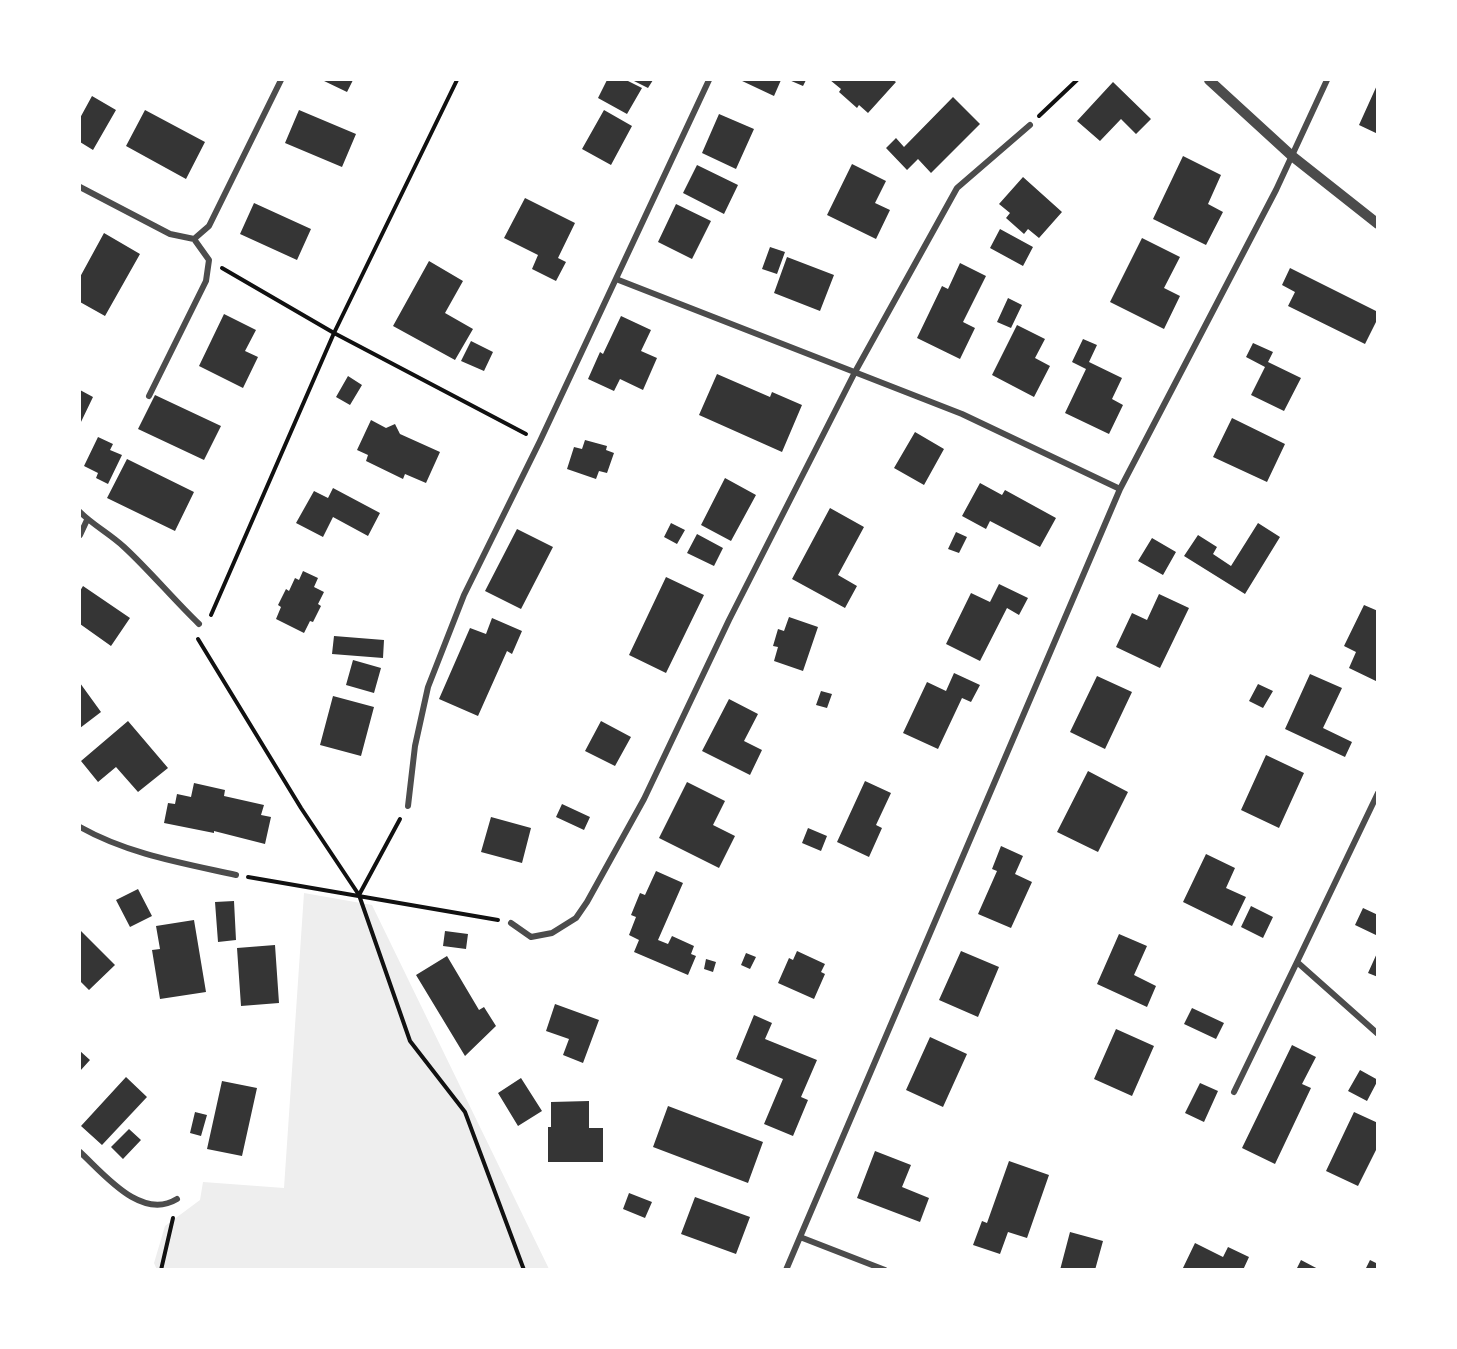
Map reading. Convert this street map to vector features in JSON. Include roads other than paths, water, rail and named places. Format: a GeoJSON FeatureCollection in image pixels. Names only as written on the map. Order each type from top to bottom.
{"type":"FeatureCollection","features":[{"type":"Feature","properties":{"kind":"street"},"geometry":{"type":"LineString","coordinates":[[194,239],[209,226],[281,80]]}},
{"type":"Feature","properties":{"kind":"street"},"geometry":{"type":"LineString","coordinates":[[408,806],[415,746],[428,687],[464,595],[540,441],[709,80]]}},
{"type":"Feature","properties":{"kind":"street"},"geometry":{"type":"LineString","coordinates":[[1209,80],[1293,156],[1377,224]]}},
{"type":"Feature","properties":{"kind":"street"},"geometry":{"type":"LineString","coordinates":[[786,1269],[1120,489],[1293,156],[1327,80]]}},
{"type":"Feature","properties":{"kind":"street"},"geometry":{"type":"LineString","coordinates":[[511,922],[531,937],[552,933],[576,918],[587,902],[644,799],[729,620],[855,372],[957,188],[1030,125]]}},
{"type":"Feature","properties":{"kind":"street"},"geometry":{"type":"LineString","coordinates":[[80,187],[170,234],[194,239],[209,260],[206,281],[148,396]]}},
{"type":"Feature","properties":{"kind":"street"},"geometry":{"type":"LineString","coordinates":[[616,279],[962,414],[1120,489]]}},
{"type":"Feature","properties":{"kind":"street"},"geometry":{"type":"LineString","coordinates":[[80,512],[87,520],[113,537],[147,568],[202,627]]}},
{"type":"Feature","properties":{"kind":"street"},"geometry":{"type":"LineString","coordinates":[[80,535],[87,520]]}},
{"type":"Feature","properties":{"kind":"street"},"geometry":{"type":"LineString","coordinates":[[1234,1092],[1377,793]]}},
{"type":"Feature","properties":{"kind":"street"},"geometry":{"type":"LineString","coordinates":[[80,827],[131,851],[236,875]]}},
{"type":"Feature","properties":{"kind":"street"},"geometry":{"type":"LineString","coordinates":[[1297,962],[1377,1034]]}},
{"type":"Feature","properties":{"kind":"street"},"geometry":{"type":"LineString","coordinates":[[80,1152],[122,1190],[140,1202],[159,1205],[169,1204],[177,1199]]}},
{"type":"Feature","properties":{"kind":"street"},"geometry":{"type":"LineString","coordinates":[[800,1237],[885,1269]]}}]}
